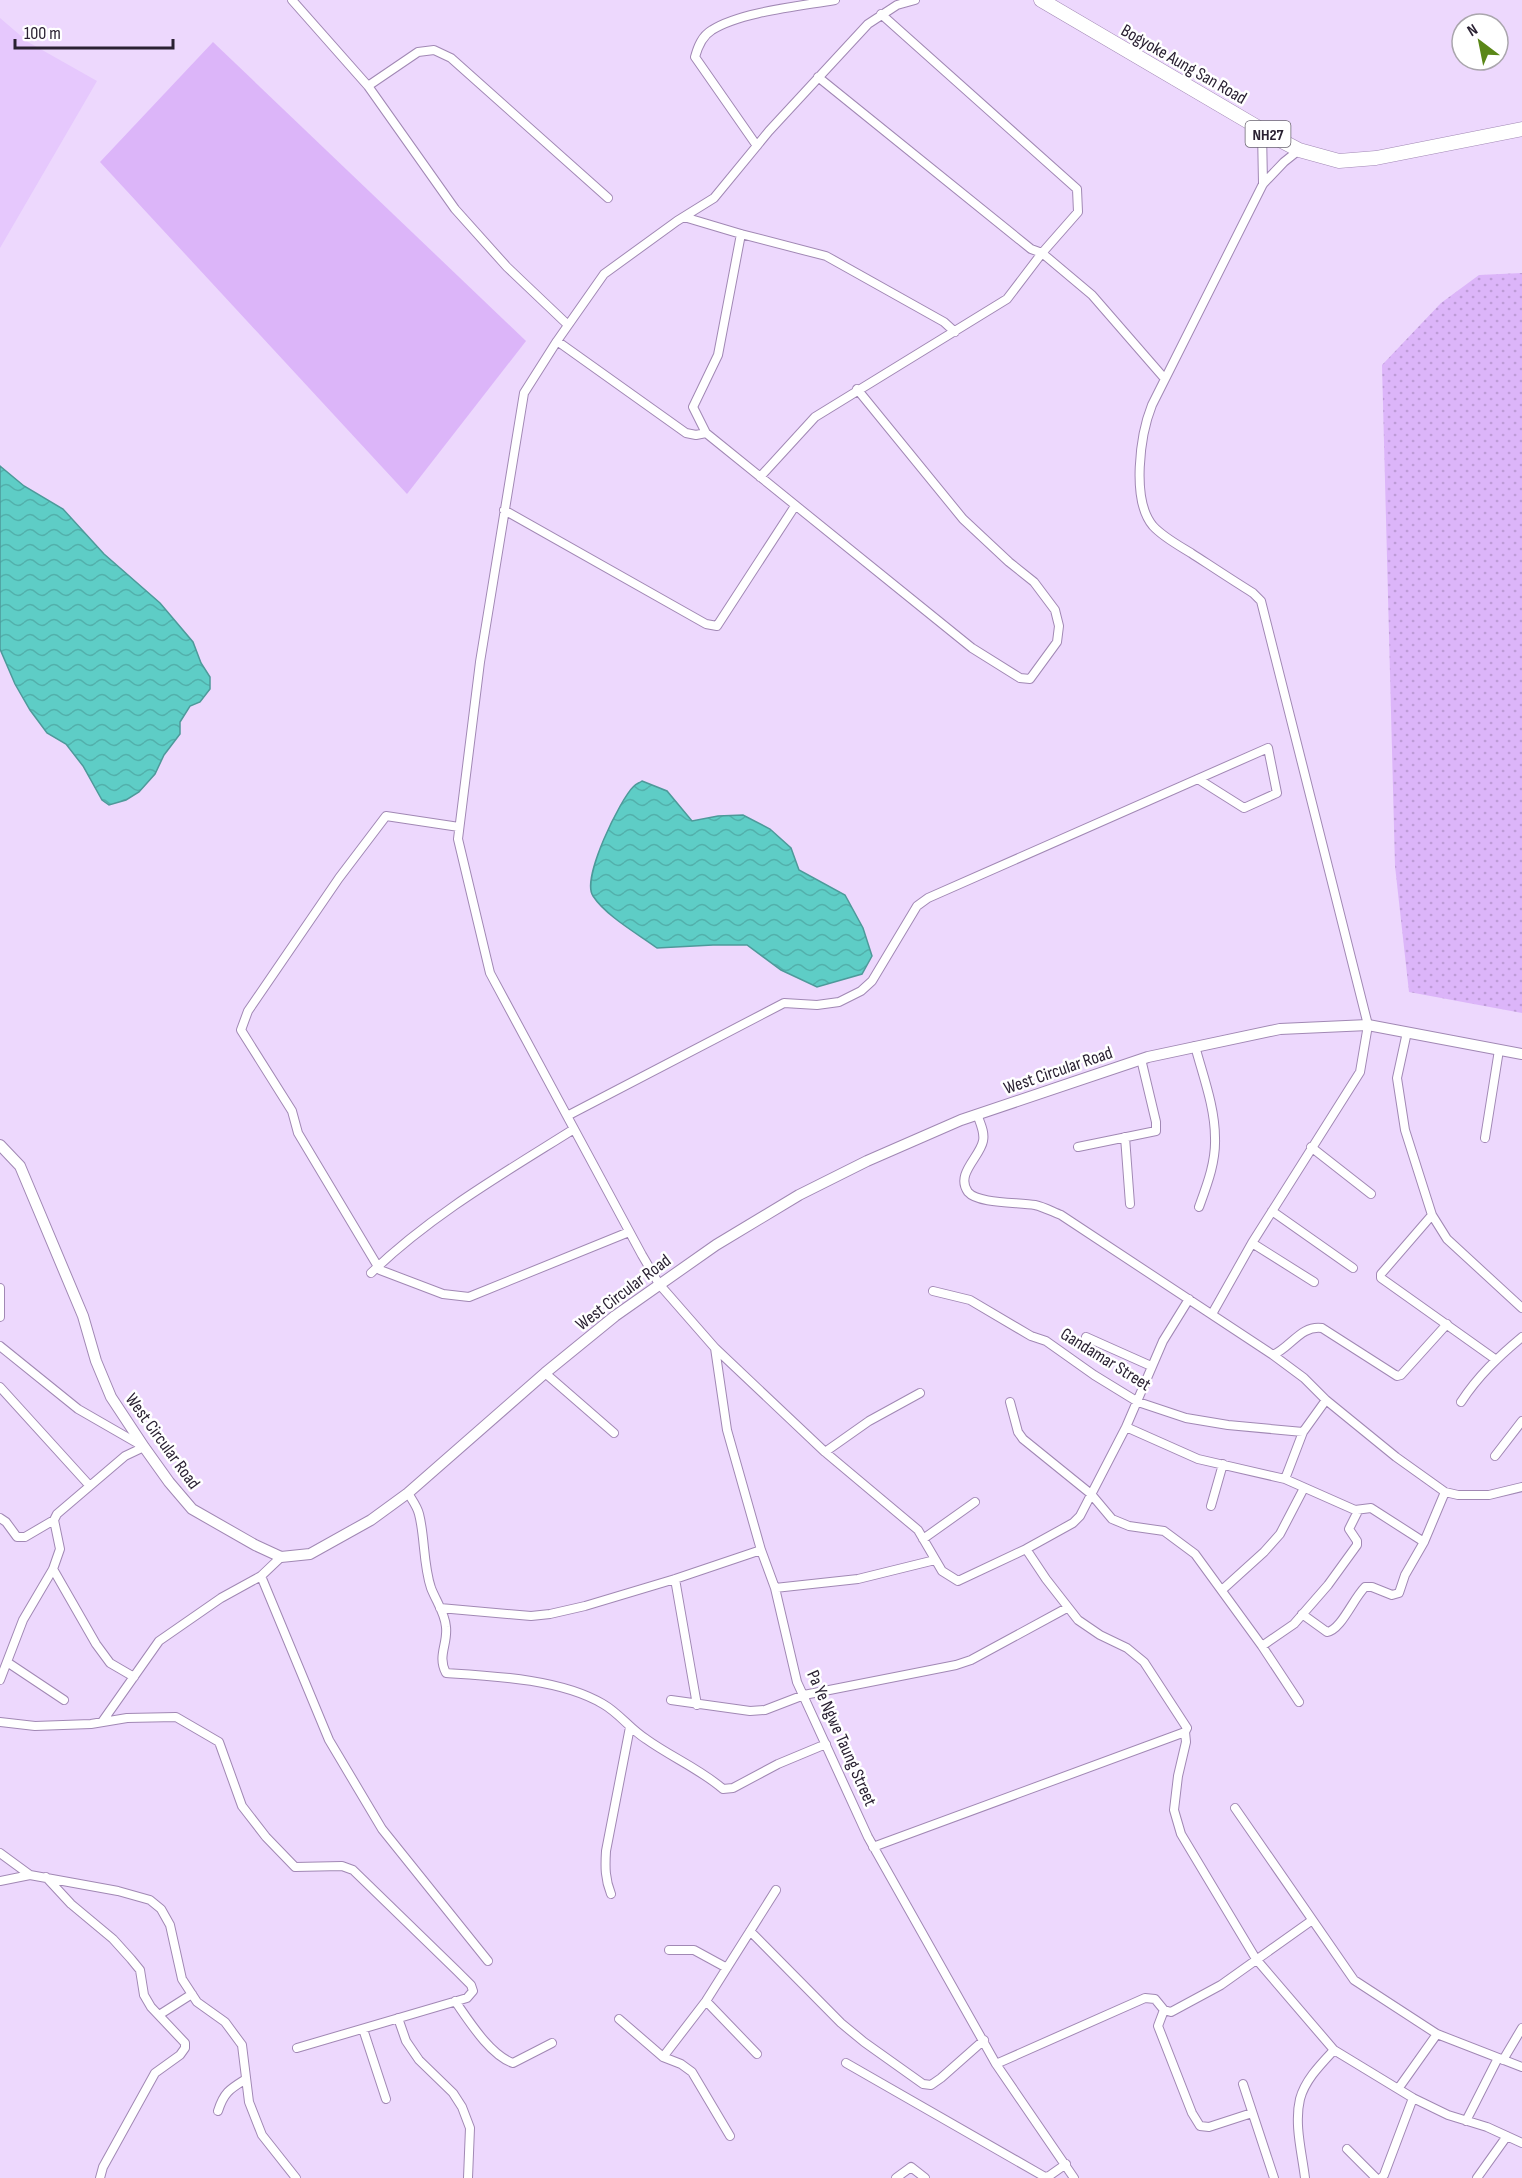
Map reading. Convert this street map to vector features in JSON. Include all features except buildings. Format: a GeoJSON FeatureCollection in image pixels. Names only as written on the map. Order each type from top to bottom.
{"type":"FeatureCollection","features":[{"type":"Feature","properties":{"kind":"highway","name":"Bogyoke Aung San Road"},"geometry":{"type":"LineString","coordinates":[[1047,2],[1263,131],[1299,150],[1339,161],[1376,158],[1522,129]]}},
{"type":"Feature","properties":{"kind":"street"},"geometry":{"type":"LineString","coordinates":[[292,0],[368,86],[455,209],[507,267],[568,325]]}},
{"type":"Feature","properties":{"kind":"street"},"geometry":{"type":"LineString","coordinates":[[757,146],[695,57],[698,45],[711,31],[734,20],[834,0]]}},
{"type":"Feature","properties":{"kind":"street"},"geometry":{"type":"LineString","coordinates":[[915,0],[897,5],[868,24],[818,77],[714,198],[604,274],[524,393],[480,662],[458,839],[490,973],[659,1284],[715,1348],[825,1452],[918,1530],[942,1571],[958,1581],[1026,1549],[1073,1523],[1084,1510],[1138,1402],[1163,1341],[1189,1299]]}},
{"type":"Feature","properties":{"kind":"street"},"geometry":{"type":"LineString","coordinates":[[760,477],[815,417],[857,389],[1007,299],[1042,253],[1078,212],[1077,189],[881,14]]}},
{"type":"Feature","properties":{"kind":"street"},"geometry":{"type":"LineString","coordinates":[[368,86],[418,52],[434,50],[451,58],[608,198]]}},
{"type":"Feature","properties":{"kind":"street"},"geometry":{"type":"LineString","coordinates":[[818,77],[1031,249],[1042,253],[1092,295],[1165,379]]}},
{"type":"Feature","properties":{"kind":"street"},"geometry":{"type":"LineString","coordinates":[[1263,131],[1263,184]]}},
{"type":"Feature","properties":{"kind":"street"},"geometry":{"type":"LineString","coordinates":[[1212,1314],[1252,1243],[1360,1072],[1368,1025],[1261,601],[1253,593],[1168,539],[1153,525],[1142,500],[1141,446],[1146,420],[1165,379],[1263,184],[1299,150]]}},
{"type":"Feature","properties":{"kind":"street"},"geometry":{"type":"LineString","coordinates":[[684,217],[826,256],[944,322],[955,332]]}},
{"type":"Feature","properties":{"kind":"street"},"geometry":{"type":"LineString","coordinates":[[741,234],[718,355],[693,407],[706,433],[972,648],[1020,678],[1030,679],[1057,642],[1059,626],[1055,610],[1034,582],[963,519],[857,389]]}},
{"type":"Feature","properties":{"kind":"street"},"geometry":{"type":"LineString","coordinates":[[557,341],[686,432],[696,435],[706,433]]}},
{"type":"Feature","properties":{"kind":"street"},"geometry":{"type":"LineString","coordinates":[[504,510],[706,624],[717,626],[795,506]]}},
{"type":"Feature","properties":{"kind":"street"},"geometry":{"type":"LineString","coordinates":[[567,1116],[784,1003],[817,1005],[838,1002],[861,991],[872,981],[917,906],[928,898],[1268,748],[1276,793],[1244,808],[1198,779]]}},
{"type":"Feature","properties":{"kind":"street"},"geometry":{"type":"LineString","coordinates":[[374,1269],[298,1133],[292,1111],[241,1030],[248,1011],[339,878],[386,816],[459,827]]}},
{"type":"Feature","properties":{"kind":"street","name":"West Circular Road"},"geometry":{"type":"LineString","coordinates":[[0,1145],[20,1166],[83,1316],[96,1361],[111,1397],[144,1447],[192,1509],[281,1557],[310,1554],[371,1520],[408,1493],[615,1316],[716,1245],[799,1195],[867,1161],[977,1114],[1141,1059],[1280,1029],[1368,1025],[1522,1054]]}},
{"type":"Feature","properties":{"kind":"street"},"geometry":{"type":"LineString","coordinates":[[1407,1032],[1396,1078],[1405,1130],[1432,1215],[1448,1239],[1522,1308]]}},
{"type":"Feature","properties":{"kind":"street"},"geometry":{"type":"LineString","coordinates":[[1195,1046],[1214,1116],[1215,1140],[1210,1175],[1200,1207]]}},
{"type":"Feature","properties":{"kind":"street"},"geometry":{"type":"LineString","coordinates":[[1485,1138],[1499,1050]]}},
{"type":"Feature","properties":{"kind":"street"},"geometry":{"type":"LineString","coordinates":[[1078,1147],[1155,1131],[1156,1122],[1141,1059]]}},
{"type":"Feature","properties":{"kind":"street"},"geometry":{"type":"LineString","coordinates":[[977,1114],[983,1131],[983,1143],[964,1176],[964,1187],[970,1195],[980,1199],[1035,1205],[1061,1215],[1273,1355],[1304,1378],[1326,1400],[1445,1492],[1458,1495],[1489,1495],[1522,1487]]}},
{"type":"Feature","properties":{"kind":"street"},"geometry":{"type":"LineString","coordinates":[[374,1269],[390,1254],[456,1204],[574,1129]]}},
{"type":"Feature","properties":{"kind":"street"},"geometry":{"type":"LineString","coordinates":[[1125,1137],[1130,1204]]}},
{"type":"Feature","properties":{"kind":"street"},"geometry":{"type":"LineString","coordinates":[[1311,1147],[1371,1194]]}},
{"type":"Feature","properties":{"kind":"street"},"geometry":{"type":"LineString","coordinates":[[1272,1211],[1353,1268]]}},
{"type":"Feature","properties":{"kind":"street"},"geometry":{"type":"LineString","coordinates":[[1432,1215],[1381,1274],[1381,1278],[1496,1359]]}},
{"type":"Feature","properties":{"kind":"street"},"geometry":{"type":"LineString","coordinates":[[374,1269],[443,1294],[469,1297],[629,1232]]}},
{"type":"Feature","properties":{"kind":"street"},"geometry":{"type":"LineString","coordinates":[[1252,1243],[1314,1282]]}},
{"type":"Feature","properties":{"kind":"street"},"geometry":{"type":"LineString","coordinates":[[0,1288],[0,1317]]}},
{"type":"Feature","properties":{"kind":"street","name":"Gandamar Street"},"geometry":{"type":"LineString","coordinates":[[933,1291],[970,1300],[1031,1336],[1046,1341],[1094,1375],[1138,1402],[1186,1418],[1228,1425],[1303,1432]]}},
{"type":"Feature","properties":{"kind":"street"},"geometry":{"type":"LineString","coordinates":[[1273,1355],[1288,1347],[1302,1333],[1311,1328],[1322,1328],[1397,1376],[1401,1376],[1447,1324]]}},
{"type":"Feature","properties":{"kind":"street"},"geometry":{"type":"LineString","coordinates":[[1086,1337],[1151,1366]]}},
{"type":"Feature","properties":{"kind":"street"},"geometry":{"type":"LineString","coordinates":[[1461,1402],[1474,1382],[1522,1337]]}},
{"type":"Feature","properties":{"kind":"street"},"geometry":{"type":"LineString","coordinates":[[0,1346],[78,1409],[144,1447]]}},
{"type":"Feature","properties":{"kind":"street","name":"Pa Ye Ngwe Taung Street"},"geometry":{"type":"LineString","coordinates":[[715,1348],[728,1430],[761,1550],[775,1588],[797,1682],[873,1847],[996,2064],[1074,2178]]}},
{"type":"Feature","properties":{"kind":"street"},"geometry":{"type":"LineString","coordinates":[[545,1374],[614,1433]]}},
{"type":"Feature","properties":{"kind":"street"},"geometry":{"type":"LineString","coordinates":[[0,1387],[89,1485]]}},
{"type":"Feature","properties":{"kind":"street"},"geometry":{"type":"LineString","coordinates":[[825,1452],[869,1421],[920,1394]]}},
{"type":"Feature","properties":{"kind":"street"},"geometry":{"type":"LineString","coordinates":[[1285,1479],[1303,1432],[1326,1400]]}},
{"type":"Feature","properties":{"kind":"street"},"geometry":{"type":"LineString","coordinates":[[1010,1402],[1018,1432],[1023,1439],[1091,1494],[1104,1511],[1121,1524],[1136,1528],[1158,1529],[1175,1538],[1195,1554],[1262,1646],[1299,1702]]}},
{"type":"Feature","properties":{"kind":"street"},"geometry":{"type":"LineString","coordinates":[[1494,1456],[1522,1421]]}},
{"type":"Feature","properties":{"kind":"street"},"geometry":{"type":"LineString","coordinates":[[1126,1427],[1198,1459],[1285,1479],[1358,1511],[1371,1508],[1424,1542]]}},
{"type":"Feature","properties":{"kind":"street"},"geometry":{"type":"LineString","coordinates":[[0,1518],[6,1522],[17,1537],[25,1536],[54,1520],[57,1514],[124,1456],[144,1447]]}},
{"type":"Feature","properties":{"kind":"street"},"geometry":{"type":"LineString","coordinates":[[1210,1506],[1223,1464]]}},
{"type":"Feature","properties":{"kind":"street"},"geometry":{"type":"LineString","coordinates":[[1222,1590],[1264,1552],[1280,1534],[1304,1488]]}},
{"type":"Feature","properties":{"kind":"street"},"geometry":{"type":"LineString","coordinates":[[1302,1614],[1327,1632],[1338,1628],[1353,1601],[1365,1587],[1396,1596],[1424,1542],[1445,1492]]}},
{"type":"Feature","properties":{"kind":"street"},"geometry":{"type":"LineString","coordinates":[[408,1493],[420,1515],[429,1581],[446,1625],[441,1658],[446,1673],[504,1677],[555,1685],[600,1702],[644,1738],[723,1789],[733,1788],[778,1764],[826,1744]]}},
{"type":"Feature","properties":{"kind":"street"},"geometry":{"type":"LineString","coordinates":[[923,1539],[975,1502]]}},
{"type":"Feature","properties":{"kind":"street"},"geometry":{"type":"LineString","coordinates":[[1262,1646],[1294,1624],[1357,1545],[1349,1529],[1358,1511]]}},
{"type":"Feature","properties":{"kind":"street"},"geometry":{"type":"LineString","coordinates":[[0,1680],[23,1620],[53,1569],[60,1549],[54,1520]]}},
{"type":"Feature","properties":{"kind":"street"},"geometry":{"type":"LineString","coordinates":[[1026,1549],[1078,1620],[1100,1635],[1127,1648],[1144,1662],[1187,1728],[1174,1810],[1181,1834],[1256,1959],[1334,2050],[1413,2098],[1448,2115],[1487,2127],[1522,2143]]}},
{"type":"Feature","properties":{"kind":"street"},"geometry":{"type":"LineString","coordinates":[[440,1608],[531,1616],[550,1614],[675,1579],[761,1550]]}},
{"type":"Feature","properties":{"kind":"street"},"geometry":{"type":"LineString","coordinates":[[102,1722],[159,1641],[221,1598],[261,1576],[281,1557]]}},
{"type":"Feature","properties":{"kind":"street"},"geometry":{"type":"LineString","coordinates":[[775,1588],[858,1579],[935,1560]]}},
{"type":"Feature","properties":{"kind":"street"},"geometry":{"type":"LineString","coordinates":[[53,1569],[110,1663],[134,1677]]}},
{"type":"Feature","properties":{"kind":"street"},"geometry":{"type":"LineString","coordinates":[[261,1576],[335,1750],[382,1829],[488,1961]]}},
{"type":"Feature","properties":{"kind":"street"},"geometry":{"type":"LineString","coordinates":[[675,1579],[696,1705]]}},
{"type":"Feature","properties":{"kind":"street"},"geometry":{"type":"LineString","coordinates":[[671,1700],[750,1711],[765,1710],[804,1695],[956,1665],[971,1660],[1069,1609]]}},
{"type":"Feature","properties":{"kind":"street"},"geometry":{"type":"LineString","coordinates":[[7,1662],[64,1700]]}},
{"type":"Feature","properties":{"kind":"street"},"geometry":{"type":"LineString","coordinates":[[0,1722],[35,1726],[102,1722],[127,1718],[176,1717],[219,1743],[242,1806],[266,1837],[295,1867],[342,1866],[352,1870],[471,1985],[473,1991],[467,1998],[297,2048]]}},
{"type":"Feature","properties":{"kind":"street"},"geometry":{"type":"LineString","coordinates":[[611,1894],[604,1868],[611,1820],[630,1727]]}},
{"type":"Feature","properties":{"kind":"street"},"geometry":{"type":"LineString","coordinates":[[873,1847],[1185,1732]]}},
{"type":"Feature","properties":{"kind":"street"},"geometry":{"type":"LineString","coordinates":[[1235,1809],[1354,1980],[1437,2034],[1522,2067]]}},
{"type":"Feature","properties":{"kind":"street"},"geometry":{"type":"LineString","coordinates":[[0,1853],[30,1875]]}},
{"type":"Feature","properties":{"kind":"street"},"geometry":{"type":"LineString","coordinates":[[0,1881],[30,1875],[46,1876],[150,1900],[161,1910],[170,1925],[182,1979],[197,2002],[225,2022],[242,2045],[249,2102],[262,2135],[296,2178]]}},
{"type":"Feature","properties":{"kind":"street"},"geometry":{"type":"LineString","coordinates":[[46,1876],[71,1904],[112,1939],[140,1970],[144,1995],[159,2015],[183,2039],[185,2048],[180,2055],[155,2073],[103,2167],[100,2178]]}},
{"type":"Feature","properties":{"kind":"street"},"geometry":{"type":"LineString","coordinates":[[663,2057],[706,2001],[776,1890]]}},
{"type":"Feature","properties":{"kind":"street"},"geometry":{"type":"LineString","coordinates":[[996,2064],[1145,1998],[1155,1999],[1164,2010],[1171,2012],[1221,1985],[1311,1921]]}},
{"type":"Feature","properties":{"kind":"street"},"geometry":{"type":"LineString","coordinates":[[750,1931],[841,2023],[923,2084],[931,2085],[984,2040]]}},
{"type":"Feature","properties":{"kind":"street"},"geometry":{"type":"LineString","coordinates":[[669,1950],[694,1950],[727,1968]]}},
{"type":"Feature","properties":{"kind":"street"},"geometry":{"type":"LineString","coordinates":[[159,2015],[192,1994]]}},
{"type":"Feature","properties":{"kind":"street"},"geometry":{"type":"LineString","coordinates":[[455,2001],[502,2059],[513,2063],[552,2043]]}},
{"type":"Feature","properties":{"kind":"street"},"geometry":{"type":"LineString","coordinates":[[706,2001],[757,2054]]}},
{"type":"Feature","properties":{"kind":"street"},"geometry":{"type":"LineString","coordinates":[[1164,2010],[1158,2026],[1192,2113],[1200,2126],[1209,2127],[1252,2113]]}},
{"type":"Feature","properties":{"kind":"street"},"geometry":{"type":"LineString","coordinates":[[399,2018],[406,2041],[419,2060],[453,2093],[462,2107],[470,2128],[468,2178]]}},
{"type":"Feature","properties":{"kind":"street"},"geometry":{"type":"LineString","coordinates":[[619,2019],[663,2057],[681,2064],[692,2072],[730,2136]]}},
{"type":"Feature","properties":{"kind":"street"},"geometry":{"type":"LineString","coordinates":[[1466,2121],[1501,2059],[1522,2028]]}},
{"type":"Feature","properties":{"kind":"street"},"geometry":{"type":"LineString","coordinates":[[363,2029],[386,2099]]}},
{"type":"Feature","properties":{"kind":"street"},"geometry":{"type":"LineString","coordinates":[[1398,2089],[1437,2034]]}},
{"type":"Feature","properties":{"kind":"street"},"geometry":{"type":"LineString","coordinates":[[1305,2178],[1299,2120],[1300,2098],[1311,2076],[1334,2050]]}},
{"type":"Feature","properties":{"kind":"street"},"geometry":{"type":"LineString","coordinates":[[846,2063],[1045,2177],[1066,2164]]}},
{"type":"Feature","properties":{"kind":"street"},"geometry":{"type":"LineString","coordinates":[[218,2111],[223,2097],[230,2089],[246,2079]]}},
{"type":"Feature","properties":{"kind":"street"},"geometry":{"type":"LineString","coordinates":[[1243,2084],[1274,2178]]}},
{"type":"Feature","properties":{"kind":"street"},"geometry":{"type":"LineString","coordinates":[[1381,2178],[1413,2098]]}},
{"type":"Feature","properties":{"kind":"street"},"geometry":{"type":"LineString","coordinates":[[1477,2178],[1507,2136]]}},
{"type":"Feature","properties":{"kind":"street"},"geometry":{"type":"LineString","coordinates":[[1347,2150],[1376,2178]]}},
{"type":"Feature","properties":{"kind":"street"},"geometry":{"type":"LineString","coordinates":[[896,2178],[911,2167],[925,2178]]}},
{"type":"Feature","properties":{"kind":"shaded area"},"geometry":{"type":"Polygon","coordinates":[[[0,18],[28,42],[97,81],[0,248],[0,18]]]}},
{"type":"Feature","properties":{"kind":"shaded area"},"geometry":{"type":"Polygon","coordinates":[[[213,42],[526,341],[407,494],[100,162],[213,42]]]}},
{"type":"Feature","properties":{"kind":"shaded area"},"geometry":{"type":"Polygon","coordinates":[[[1522,273],[1522,1013],[1409,992],[1395,866],[1382,365],[1441,303],[1479,275],[1522,273]]]}},
{"type":"Feature","properties":{"kind":"water"},"geometry":{"type":"Polygon","coordinates":[[[0,466],[24,486],[63,509],[104,554],[160,603],[193,642],[201,663],[210,677],[210,689],[200,702],[190,706],[180,722],[180,734],[164,755],[155,774],[139,792],[126,800],[109,805],[102,800],[83,766],[66,744],[47,733],[30,710],[15,684],[0,649],[0,466]]]}},
{"type":"Feature","properties":{"kind":"water"},"geometry":{"type":"Polygon","coordinates":[[[642,781],[667,791],[692,821],[718,816],[743,815],[770,829],[791,848],[799,870],[845,895],[863,928],[872,956],[862,974],[817,987],[781,970],[747,945],[657,948],[606,911],[593,896],[592,873],[620,806],[634,786],[642,781]]]}}]}
